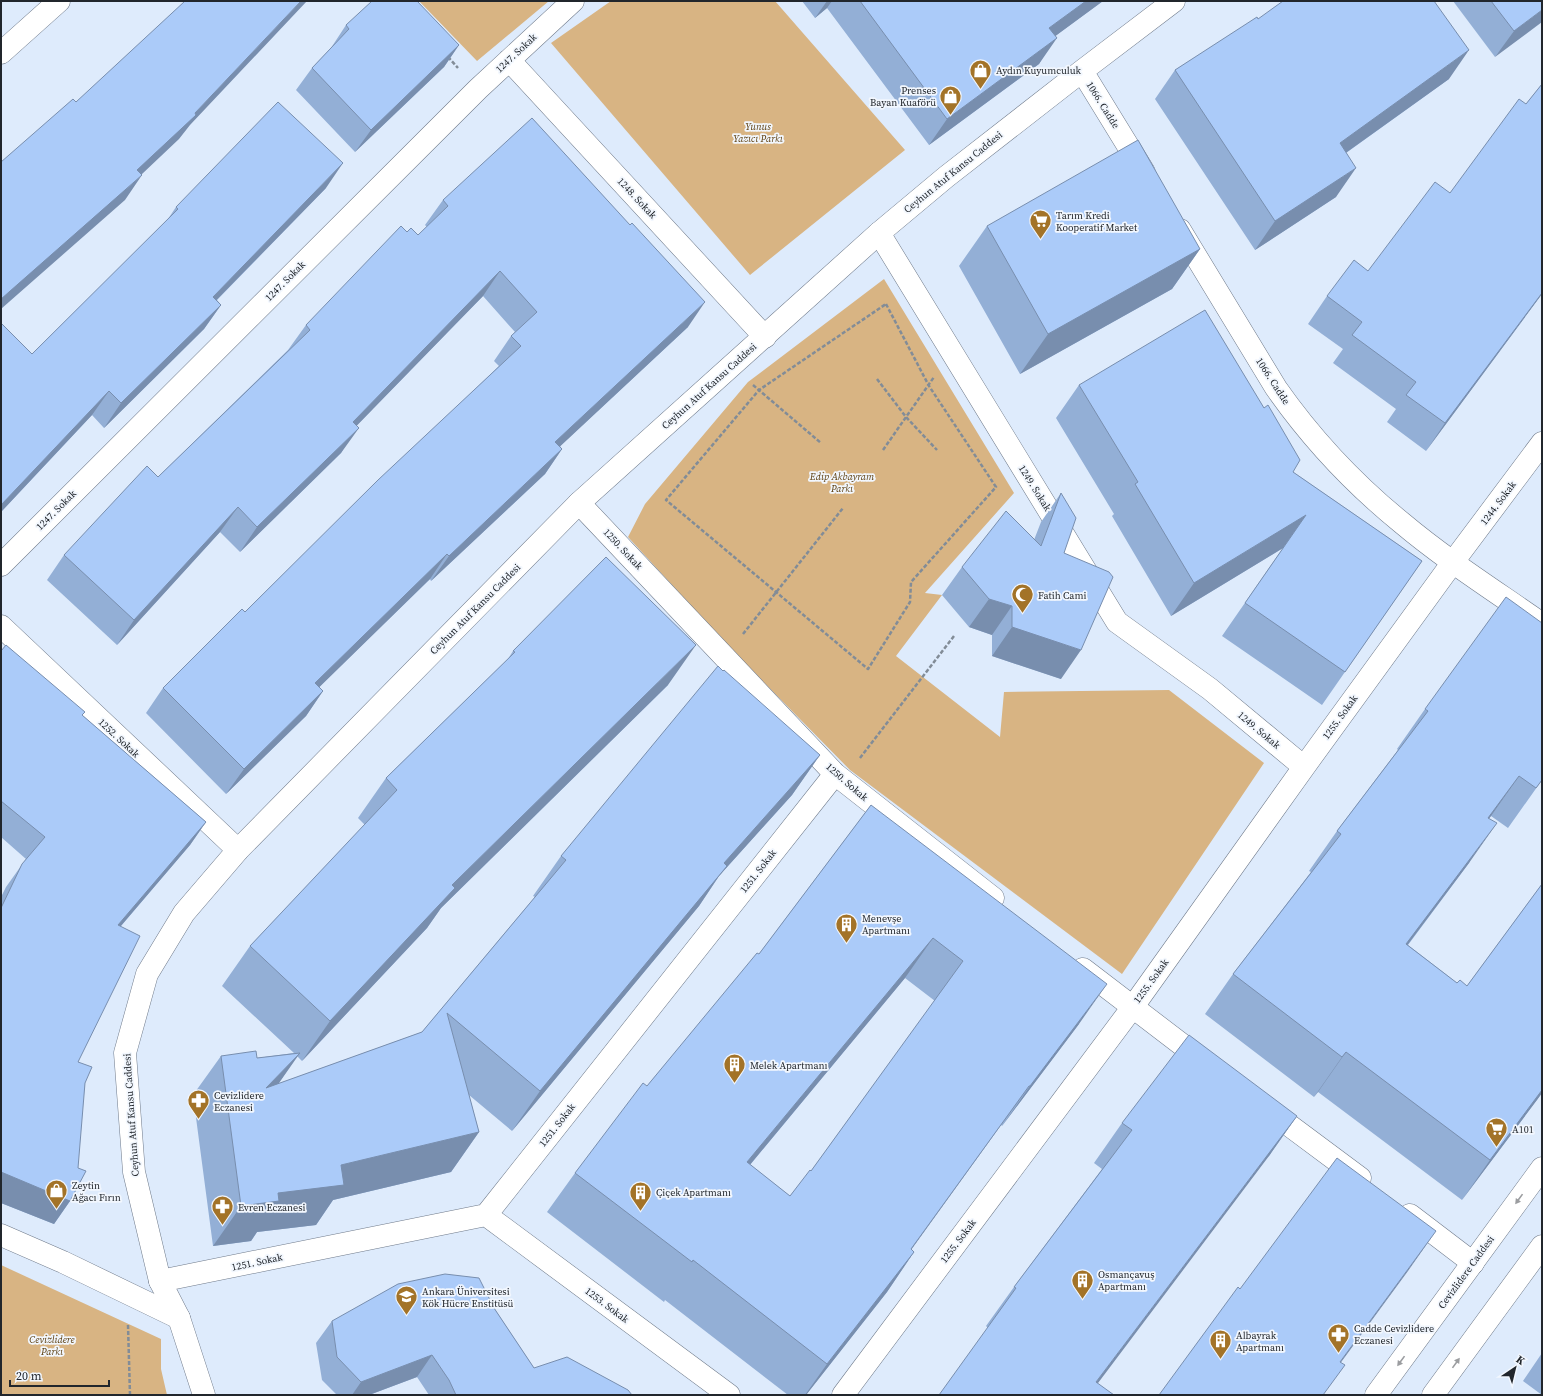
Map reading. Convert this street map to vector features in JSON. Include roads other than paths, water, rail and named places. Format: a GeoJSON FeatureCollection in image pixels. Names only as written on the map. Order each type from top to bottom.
{"type":"FeatureCollection","features":[{"type":"Feature","properties":{"kind":"street"},"geometry":{"type":"LineString","coordinates":[[1,53],[59,1]]}},
{"type":"Feature","properties":{"kind":"street","name":"1247. Sokak"},"geometry":{"type":"LineString","coordinates":[[1,565],[478,89],[573,1]]}},
{"type":"Feature","properties":{"kind":"street","name":"Ceyhun Atuf Kansu Caddesi"},"geometry":{"type":"LineString","coordinates":[[204,1395],[179,1318],[160,1282],[134,1172],[125,1053],[147,974],[184,914],[238,850],[579,502],[765,337],[879,233],[946,177],[1174,1]]}},
{"type":"Feature","properties":{"kind":"street","name":"1248. Sokak"},"geometry":{"type":"LineString","coordinates":[[509,60],[765,337]]}},
{"type":"Feature","properties":{"kind":"street","name":"1066. Cadde"},"geometry":{"type":"LineString","coordinates":[[1082,71],[1156,192]]}},
{"type":"Feature","properties":{"kind":"street","name":"1066. Cadde"},"geometry":{"type":"LineString","coordinates":[[1169,212],[1272,381],[1294,413],[1342,468],[1401,523],[1453,562],[1542,624]]}},
{"type":"Feature","properties":{"kind":"street","name":"1249. Sokak"},"geometry":{"type":"LineString","coordinates":[[879,233],[1117,622],[1210,689],[1304,767]]}},
{"type":"Feature","properties":{"kind":"street","name":"1244. Sokak"},"geometry":{"type":"LineString","coordinates":[[1453,562],[1542,443]]}},
{"type":"Feature","properties":{"kind":"street","name":"1250. Sokak"},"geometry":{"type":"LineString","coordinates":[[579,502],[839,776],[1009,910]]}},
{"type":"Feature","properties":{"kind":"street","name":"1255. Sokak"},"geometry":{"type":"LineString","coordinates":[[843,1395],[1132,1008],[1453,562]]}},
{"type":"Feature","properties":{"kind":"street","name":"1252. Sokak"},"geometry":{"type":"LineString","coordinates":[[1,626],[238,850]]}},
{"type":"Feature","properties":{"kind":"street","name":"1251. Sokak"},"geometry":{"type":"LineString","coordinates":[[160,1282],[486,1215],[839,776]]}},
{"type":"Feature","properties":{"kind":"street"},"geometry":{"type":"LineString","coordinates":[[1070,959],[1220,1074]]}},
{"type":"Feature","properties":{"kind":"street"},"geometry":{"type":"LineString","coordinates":[[1252,1097],[1473,1263]]}},
{"type":"Feature","properties":{"kind":"street","name":"Cevizlidere Caddesi"},"geometry":{"type":"LineString","coordinates":[[1376,1395],[1542,1168]]}},
{"type":"Feature","properties":{"kind":"street","name":"1253. Sokak"},"geometry":{"type":"LineString","coordinates":[[486,1215],[729,1395]]}},
{"type":"Feature","properties":{"kind":"street"},"geometry":{"type":"LineString","coordinates":[[1,1236],[63,1262],[179,1318]]}},
{"type":"Feature","properties":{"kind":"street"},"geometry":{"type":"LineString","coordinates":[[1433,1395],[1542,1246]]}},
{"type":"Feature","properties":{"kind":"place","name":"Aydın Kuyumculuk"},"geometry":{"type":"Point","coordinates":[981,90]}},
{"type":"Feature","properties":{"kind":"place","name":"Prenses Bayan Kuaförü"},"geometry":{"type":"Point","coordinates":[951,116]}},
{"type":"Feature","properties":{"kind":"place","name":"Tarım Kredi Kooperatif Market"},"geometry":{"type":"Point","coordinates":[1041,240]}},
{"type":"Feature","properties":{"kind":"place","name":"Fatih Cami"},"geometry":{"type":"Point","coordinates":[1023,614]}},
{"type":"Feature","properties":{"kind":"place","name":"Menevşe Apartmanı"},"geometry":{"type":"Point","coordinates":[847,944]}},
{"type":"Feature","properties":{"kind":"place","name":"Melek Apartmanı"},"geometry":{"type":"Point","coordinates":[734,1084]}},
{"type":"Feature","properties":{"kind":"place","name":"Cevizlidere Eczanesi"},"geometry":{"type":"Point","coordinates":[199,1120]}},
{"type":"Feature","properties":{"kind":"place","name":"A101"},"geometry":{"type":"Point","coordinates":[1497,1148]}},
{"type":"Feature","properties":{"kind":"place","name":"Zeytin Ağacı Fırın"},"geometry":{"type":"Point","coordinates":[57,1210]}},
{"type":"Feature","properties":{"kind":"place","name":"Çiçek Apartmanı"},"geometry":{"type":"Point","coordinates":[640,1212]}},
{"type":"Feature","properties":{"kind":"place","name":"Evren Eczanesi"},"geometry":{"type":"Point","coordinates":[223,1226]}},
{"type":"Feature","properties":{"kind":"place","name":"Osmançavuş Apartmanı"},"geometry":{"type":"Point","coordinates":[1083,1300]}},
{"type":"Feature","properties":{"kind":"place","name":"Ankara Üniversitesi Kök Hücre Enstitüsü"},"geometry":{"type":"Point","coordinates":[406,1316]}},
{"type":"Feature","properties":{"kind":"place","name":"Cadde Cevizlidere Eczanesi"},"geometry":{"type":"Point","coordinates":[1338,1354]}},
{"type":"Feature","properties":{"kind":"place","name":"Albayrak Apartmanı"},"geometry":{"type":"Point","coordinates":[1221,1360]}},
{"type":"Feature","properties":{"kind":"park label","name":"Yunus Yazıcı Parkı"},"geometry":{"type":"Point","coordinates":[758,132]}},
{"type":"Feature","properties":{"kind":"park label","name":"Edip Akbayram Parkı"},"geometry":{"type":"Point","coordinates":[842,482]}},
{"type":"Feature","properties":{"kind":"park label","name":"Cevizlidere Parkı"},"geometry":{"type":"Point","coordinates":[52,1344]}}]}
